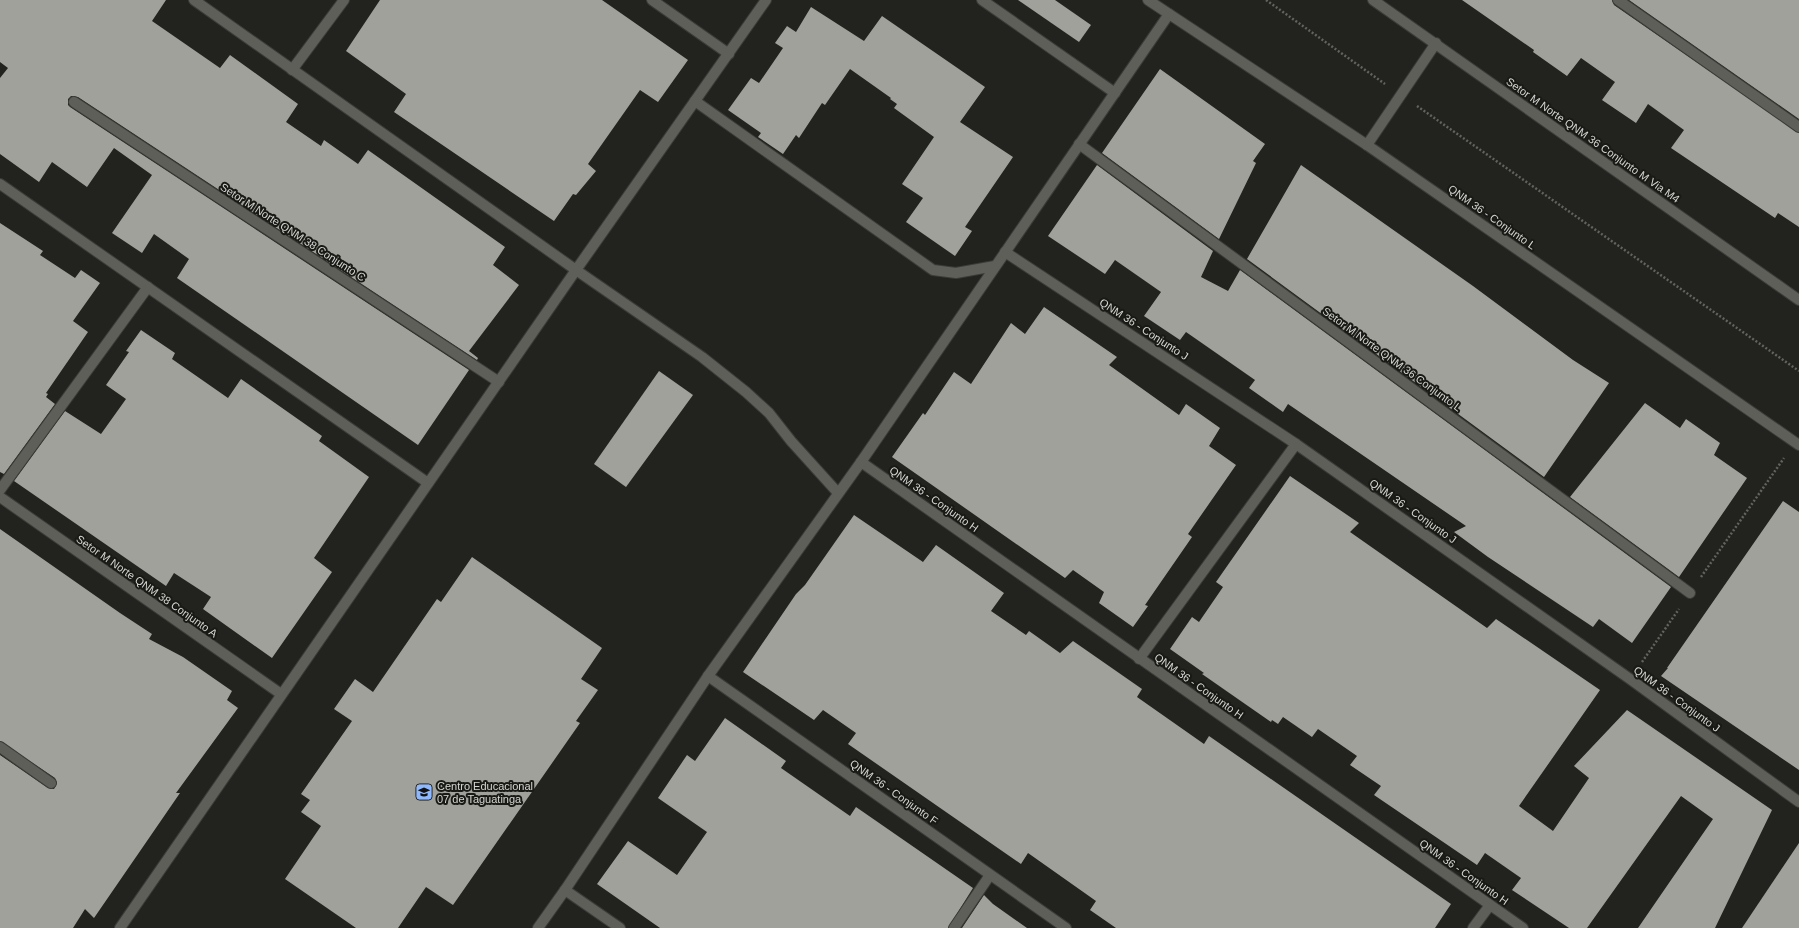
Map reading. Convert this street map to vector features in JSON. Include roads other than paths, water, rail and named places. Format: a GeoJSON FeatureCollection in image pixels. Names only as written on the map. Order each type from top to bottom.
{"type":"FeatureCollection","features":[{"type":"Feature","properties":{"kind":"street"},"geometry":{"type":"LineString","coordinates":[[194,0],[576,270],[702,357],[770,413],[791,441],[838,493]]}},
{"type":"Feature","properties":{"kind":"street"},"geometry":{"type":"LineString","coordinates":[[292,70],[344,0]]}},
{"type":"Feature","properties":{"kind":"street"},"geometry":{"type":"LineString","coordinates":[[652,0],[729,54]]}},
{"type":"Feature","properties":{"kind":"street"},"geometry":{"type":"LineString","coordinates":[[120,928],[576,270],[766,0]]}},
{"type":"Feature","properties":{"kind":"street"},"geometry":{"type":"LineString","coordinates":[[982,0],[1115,93]]}},
{"type":"Feature","properties":{"kind":"street","name":"QNM 36 - Conjunto L"},"geometry":{"type":"LineString","coordinates":[[1148,0],[1367,145],[1797,444]]}},
{"type":"Feature","properties":{"kind":"street","name":"Setor M Norte QNM 36 Conjunto M Via M4"},"geometry":{"type":"LineString","coordinates":[[1373,0],[1799,300]]}},
{"type":"Feature","properties":{"kind":"street"},"geometry":{"type":"LineString","coordinates":[[1618,0],[1799,127]]}},
{"type":"Feature","properties":{"kind":"street"},"geometry":{"type":"LineString","coordinates":[[538,928],[708,676],[861,462],[1169,14]]}},
{"type":"Feature","properties":{"kind":"street"},"geometry":{"type":"LineString","coordinates":[[1367,145],[1436,43]]}},
{"type":"Feature","properties":{"kind":"street"},"geometry":{"type":"LineString","coordinates":[[695,101],[933,270],[956,273],[995,266]]}},
{"type":"Feature","properties":{"kind":"street","name":"Setor M Norte QNM 38 Conjunto C"},"geometry":{"type":"LineString","coordinates":[[74,102],[499,382]]}},
{"type":"Feature","properties":{"kind":"street","name":"Setor M Norte QNM 36 Conjunto L"},"geometry":{"type":"LineString","coordinates":[[1079,144],[1690,593]]}},
{"type":"Feature","properties":{"kind":"street"},"geometry":{"type":"LineString","coordinates":[[0,184],[428,484]]}},
{"type":"Feature","properties":{"kind":"street","name":"QNM 36 - Conjunto J"},"geometry":{"type":"LineString","coordinates":[[1005,252],[1296,444],[1630,679],[1799,802]]}},
{"type":"Feature","properties":{"kind":"street"},"geometry":{"type":"LineString","coordinates":[[0,490],[148,287]]}},
{"type":"Feature","properties":{"kind":"street"},"geometry":{"type":"LineString","coordinates":[[1140,659],[1296,444]]}},
{"type":"Feature","properties":{"kind":"street","name":"QNM 36 - Conjunto H"},"geometry":{"type":"LineString","coordinates":[[861,462],[1523,928]]}},
{"type":"Feature","properties":{"kind":"street","name":"Setor M Norte QNM 38 Conjunto A"},"geometry":{"type":"LineString","coordinates":[[0,497],[281,694]]}},
{"type":"Feature","properties":{"kind":"street","name":"QNM 36 - Conjunto F"},"geometry":{"type":"LineString","coordinates":[[708,676],[1066,928]]}},
{"type":"Feature","properties":{"kind":"street"},"geometry":{"type":"LineString","coordinates":[[0,748],[51,783]]}},
{"type":"Feature","properties":{"kind":"street"},"geometry":{"type":"LineString","coordinates":[[954,928],[990,875]]}},
{"type":"Feature","properties":{"kind":"street"},"geometry":{"type":"LineString","coordinates":[[565,890],[620,928]]}},
{"type":"Feature","properties":{"kind":"street"},"geometry":{"type":"LineString","coordinates":[[1473,928],[1490,905]]}},
{"type":"Feature","properties":{"kind":"place","name":"Centro Educacional 07 de Taguatinga"},"geometry":{"type":"Point","coordinates":[424,792]}}]}
